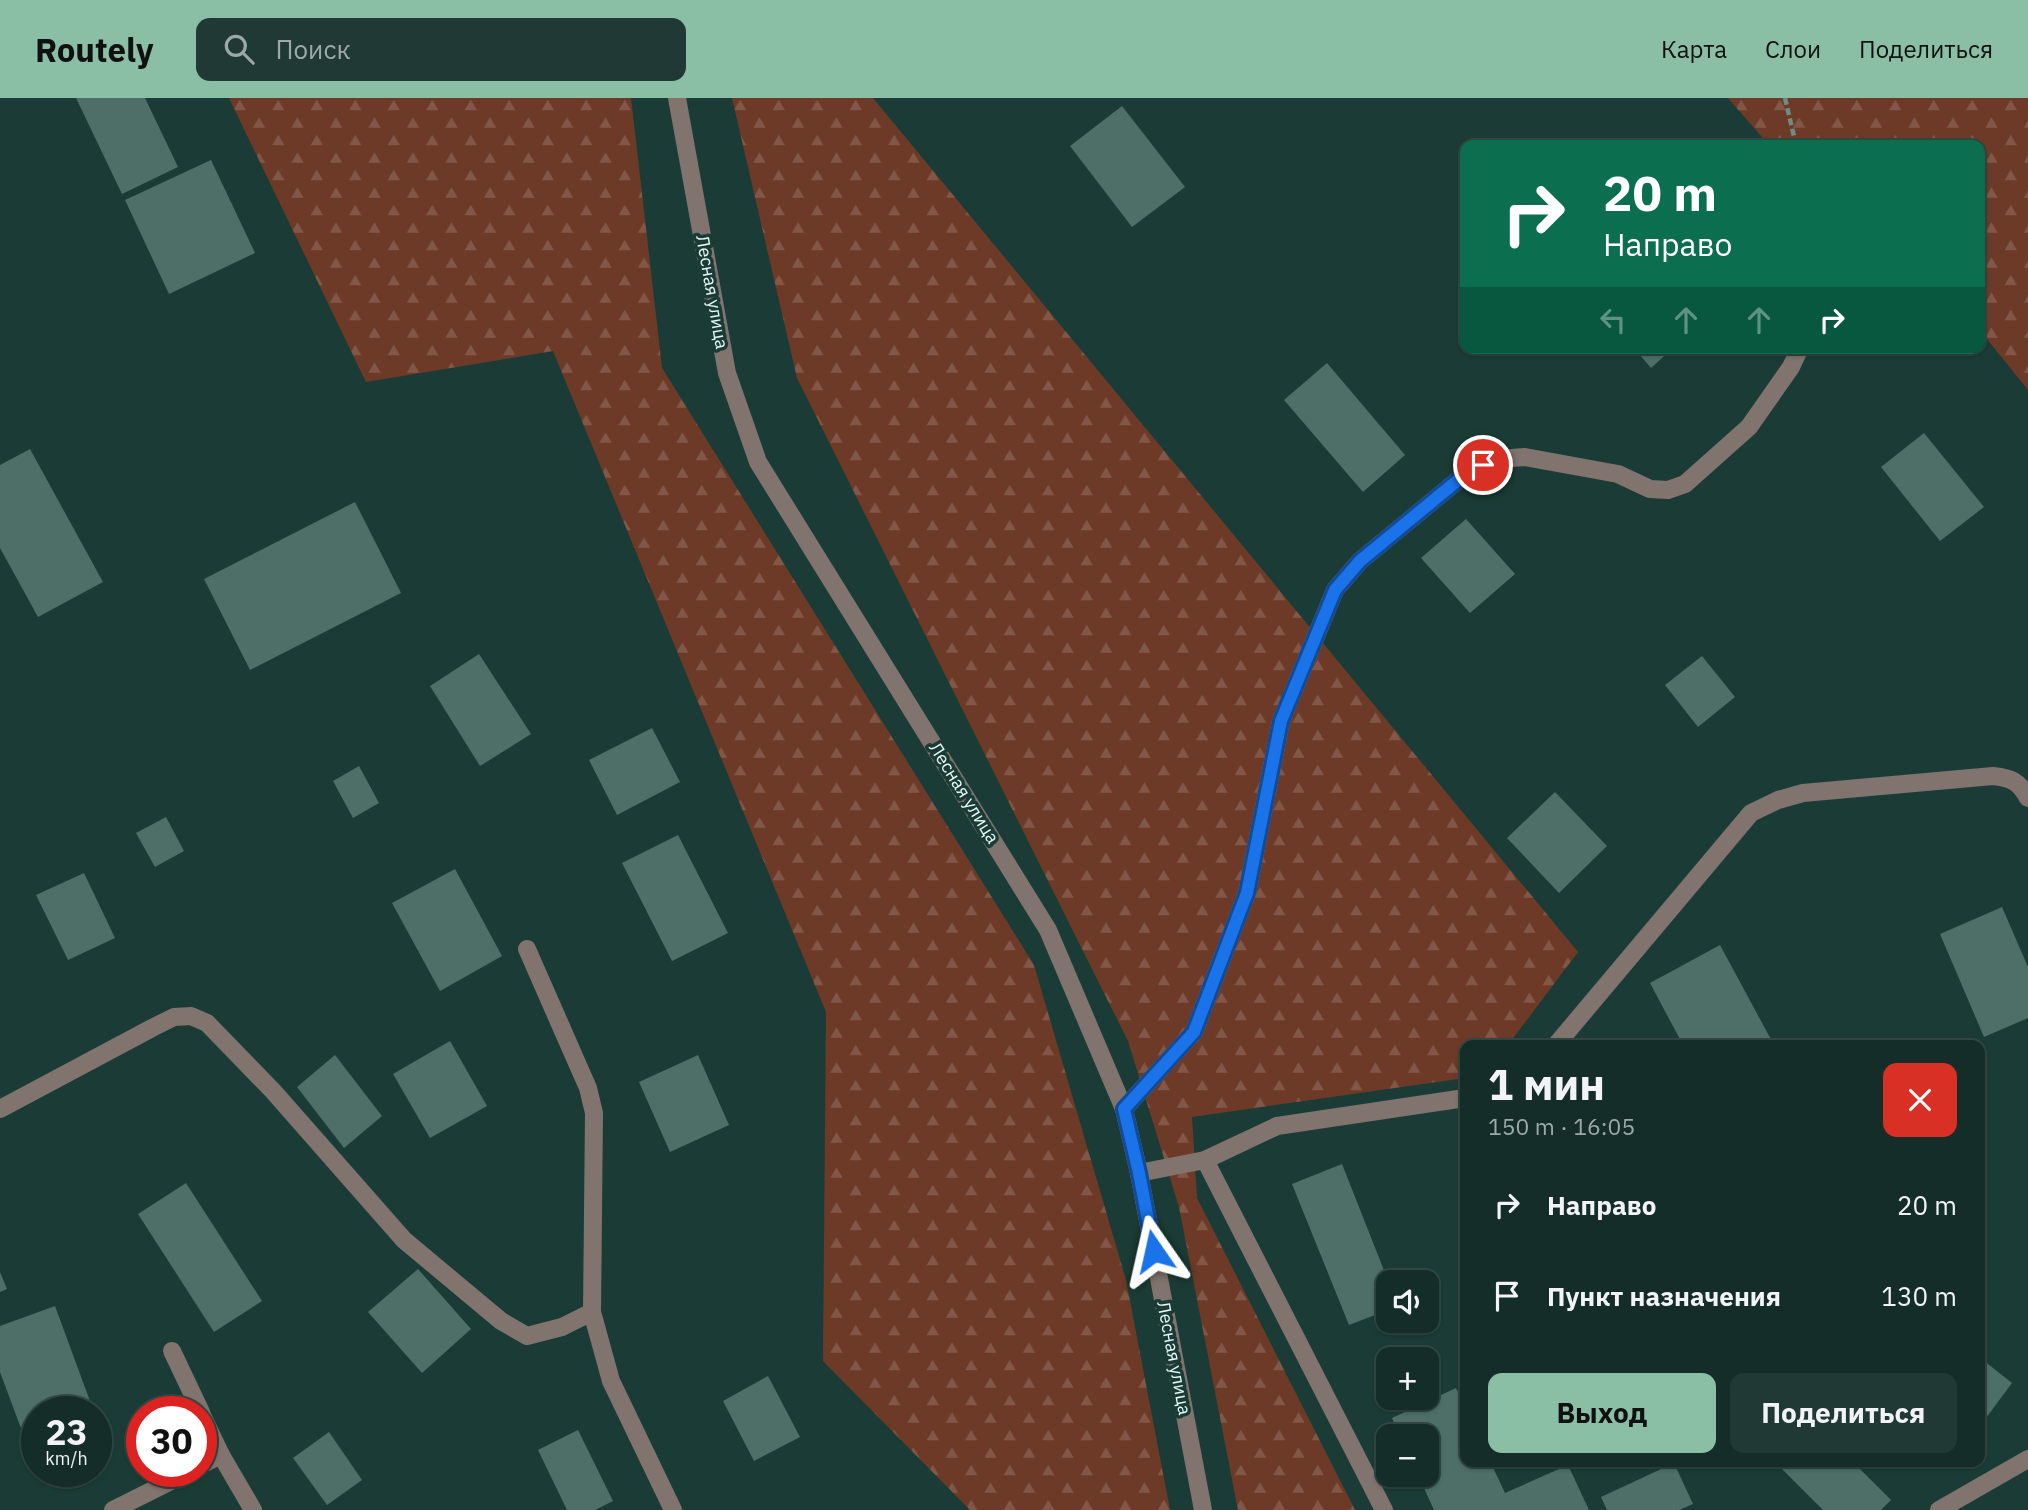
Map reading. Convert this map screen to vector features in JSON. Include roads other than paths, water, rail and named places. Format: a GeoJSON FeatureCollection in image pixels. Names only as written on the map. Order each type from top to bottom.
{"type":"FeatureCollection","features":[{"type":"Feature","properties":{"kind":"street","name":"Лесная улица"},"geometry":{"type":"LineString","coordinates":[[677,98],[727,373],[758,463],[1048,930],[1124,1109],[1139,1173],[1203,1510]]}},
{"type":"Feature","properties":{"kind":"street"},"geometry":{"type":"LineString","coordinates":[[1124,1109],[1194,1032],[1247,893],[1281,721],[1335,590],[1360,561],[1469,471],[1497,460],[1525,457],[1618,474],[1650,489],[1668,490],[1685,484],[1749,427],[1797,354]]}},
{"type":"Feature","properties":{"kind":"street"},"geometry":{"type":"LineString","coordinates":[[1560,1040],[1751,813],[1778,800],[1803,793],[1993,776],[2007,777],[2022,786],[2028,798]]}},
{"type":"Feature","properties":{"kind":"street"},"geometry":{"type":"LineString","coordinates":[[527,949],[588,1088],[594,1113],[592,1312],[611,1381],[673,1510]]}},
{"type":"Feature","properties":{"kind":"street"},"geometry":{"type":"LineString","coordinates":[[0,1109],[174,1017],[191,1016],[207,1023],[273,1091],[404,1240],[501,1321],[527,1336],[562,1327],[592,1312]]}},
{"type":"Feature","properties":{"kind":"street"},"geometry":{"type":"LineString","coordinates":[[1139,1173],[1205,1160],[1277,1126],[1460,1099]]}},
{"type":"Feature","properties":{"kind":"street"},"geometry":{"type":"LineString","coordinates":[[1205,1160],[1384,1510]]}},
{"type":"Feature","properties":{"kind":"street"},"geometry":{"type":"LineString","coordinates":[[172,1351],[193,1396]]}},
{"type":"Feature","properties":{"kind":"street"},"geometry":{"type":"LineString","coordinates":[[217,1447],[253,1510]]}},
{"type":"Feature","properties":{"kind":"street"},"geometry":{"type":"LineString","coordinates":[[217,1457],[221,1455]]}},
{"type":"Feature","properties":{"kind":"street"},"geometry":{"type":"LineString","coordinates":[[1939,1510],[2028,1459]]}},
{"type":"Feature","properties":{"kind":"street"},"geometry":{"type":"LineString","coordinates":[[113,1510],[159,1487]]}}]}
